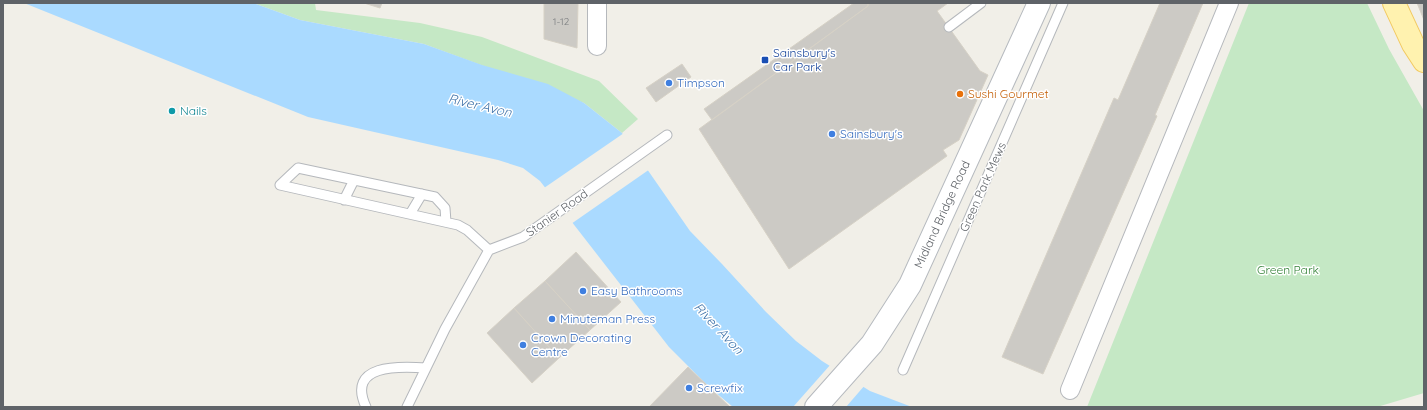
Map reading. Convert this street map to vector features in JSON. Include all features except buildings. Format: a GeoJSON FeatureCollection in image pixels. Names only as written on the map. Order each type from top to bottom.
{"type":"FeatureCollection","features":[{"type":"Feature","properties":{"kind":"main road"},"geometry":{"type":"LineString","coordinates":[[1394,3],[1413,44],[1424,61]]}},
{"type":"Feature","properties":{"kind":"main road","name":"Midland Bridge Road"},"geometry":{"type":"LineString","coordinates":[[816,407],[872,344],[910,285],[1036,4]]}},
{"type":"Feature","properties":{"kind":"street"},"geometry":{"type":"LineString","coordinates":[[596,46],[598,3]]}},
{"type":"Feature","properties":{"kind":"street"},"geometry":{"type":"LineString","coordinates":[[1070,390],[1229,3]]}},
{"type":"Feature","properties":{"kind":"lane"},"geometry":{"type":"LineString","coordinates":[[949,27],[981,3]]}},
{"type":"Feature","properties":{"kind":"lane","name":"Green Park Mews"},"geometry":{"type":"LineString","coordinates":[[903,370],[1063,3]]}},
{"type":"Feature","properties":{"kind":"lane","name":"Stanier Road"},"geometry":{"type":"LineString","coordinates":[[489,250],[528,234],[667,135]]}},
{"type":"Feature","properties":{"kind":"lane"},"geometry":{"type":"LineString","coordinates":[[406,407],[489,250],[467,230],[458,225],[280,186],[298,168],[422,194],[435,197],[445,208],[446,222]]}},
{"type":"Feature","properties":{"kind":"lane"},"geometry":{"type":"LineString","coordinates":[[344,200],[354,180]]}},
{"type":"Feature","properties":{"kind":"lane"},"geometry":{"type":"LineString","coordinates":[[410,214],[422,194]]}},
{"type":"Feature","properties":{"kind":"lane"},"geometry":{"type":"LineString","coordinates":[[366,407],[362,398],[361,386],[370,375],[383,368],[399,366],[426,368]]}},
{"type":"Feature","properties":{"kind":"green space"},"geometry":{"type":"Polygon","coordinates":[[[253,3],[315,3],[316,10],[420,23],[482,37],[599,81],[638,119],[622,133],[584,103],[424,44],[300,20],[253,3]]]}},
{"type":"Feature","properties":{"kind":"green space","name":"Green Park"},"geometry":{"type":"Polygon","coordinates":[[[1249,3],[1367,3],[1389,49],[1424,111],[1424,393],[1377,407],[1087,407],[1249,3]]]}},
{"type":"Feature","properties":{"kind":"water","name":"River Avon"},"geometry":{"type":"Polygon","coordinates":[[[24,3],[253,3],[300,20],[424,44],[482,65],[548,84],[584,103],[622,133],[690,231],[766,312],[796,341],[822,361],[870,391],[912,407],[733,407],[709,387],[669,347],[540,181],[523,168],[498,160],[308,117],[24,3]]]}},
{"type":"Feature","properties":{"kind":"pier"},"geometry":{"type":"Polygon","coordinates":[[[624,133],[650,169],[571,224],[544,188],[624,133]]]}},
{"type":"Feature","properties":{"kind":"pier"},"geometry":{"type":"Polygon","coordinates":[[[831,364],[865,385],[846,407],[793,407],[831,364]]]}},
{"type":"Feature","properties":{"kind":"place","name":"Sainsbury's Car Park"},"geometry":{"type":"Point","coordinates":[765,60]}},
{"type":"Feature","properties":{"kind":"place","name":"Timpson"},"geometry":{"type":"Point","coordinates":[669,83]}},
{"type":"Feature","properties":{"kind":"place","name":"Sushi Gourmet"},"geometry":{"type":"Point","coordinates":[960,94]}},
{"type":"Feature","properties":{"kind":"place","name":"Nails"},"geometry":{"type":"Point","coordinates":[172,111]}},
{"type":"Feature","properties":{"kind":"place","name":"Sainsbury's"},"geometry":{"type":"Point","coordinates":[832,134]}},
{"type":"Feature","properties":{"kind":"place","name":"Easy Bathrooms"},"geometry":{"type":"Point","coordinates":[583,291]}},
{"type":"Feature","properties":{"kind":"place","name":"Minuteman Press"},"geometry":{"type":"Point","coordinates":[552,319]}},
{"type":"Feature","properties":{"kind":"place","name":"Crown Decorating Centre"},"geometry":{"type":"Point","coordinates":[523,345]}},
{"type":"Feature","properties":{"kind":"place","name":"Screwfix"},"geometry":{"type":"Point","coordinates":[689,388]}}]}
